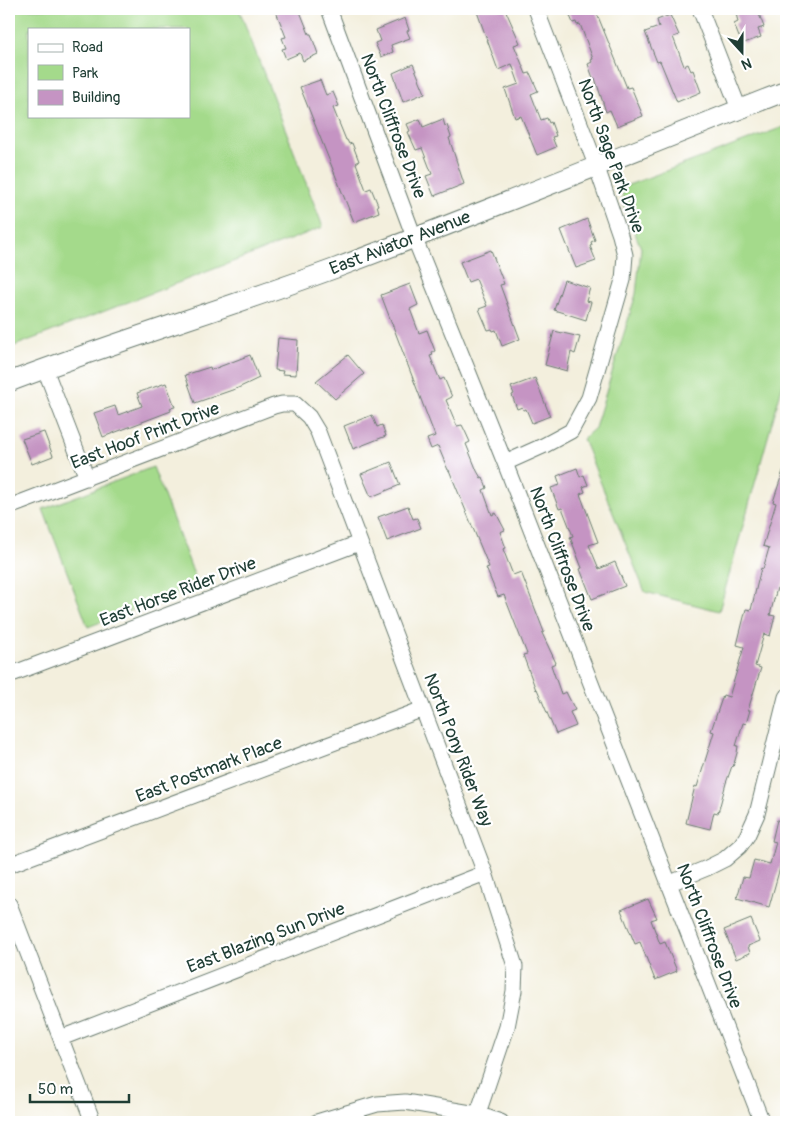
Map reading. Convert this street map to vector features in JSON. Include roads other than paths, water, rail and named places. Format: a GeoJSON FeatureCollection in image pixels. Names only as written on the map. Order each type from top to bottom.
{"type":"FeatureCollection","features":[{"type":"Feature","properties":{"kind":"street","name":"North Cliffrose Drive"},"geometry":{"type":"LineString","coordinates":[[329,9],[414,237],[505,462],[762,1122]]}},
{"type":"Feature","properties":{"kind":"street","name":"North Sage Park Drive"},"geometry":{"type":"LineString","coordinates":[[505,462],[545,445],[571,431],[589,398],[623,280],[625,255],[596,165],[536,9]]}},
{"type":"Feature","properties":{"kind":"street"},"geometry":{"type":"LineString","coordinates":[[700,9],[739,109]]}},
{"type":"Feature","properties":{"kind":"street","name":"East Aviator Avenue"},"geometry":{"type":"LineString","coordinates":[[9,382],[128,339],[278,289],[786,91]]}},
{"type":"Feature","properties":{"kind":"street"},"geometry":{"type":"LineString","coordinates":[[45,369],[88,478]]}},
{"type":"Feature","properties":{"kind":"street","name":"East Hoof Print Drive"},"geometry":{"type":"LineString","coordinates":[[9,507],[274,406],[295,404]]}},
{"type":"Feature","properties":{"kind":"street","name":"North Pony Rider Way"},"geometry":{"type":"LineString","coordinates":[[295,404],[309,417],[318,432],[485,873],[515,966],[514,991],[507,1027],[476,1118]]}},
{"type":"Feature","properties":{"kind":"street","name":"East Horse Rider Drive"},"geometry":{"type":"LineString","coordinates":[[9,675],[359,543]]}},
{"type":"Feature","properties":{"kind":"street"},"geometry":{"type":"LineString","coordinates":[[668,884],[716,864],[733,853],[750,831],[757,814],[786,697]]}},
{"type":"Feature","properties":{"kind":"street","name":"East Postmark Place"},"geometry":{"type":"LineString","coordinates":[[9,865],[423,709]]}},
{"type":"Feature","properties":{"kind":"street","name":"East Blazing Sun Drive"},"geometry":{"type":"LineString","coordinates":[[61,1038],[485,873]]}},
{"type":"Feature","properties":{"kind":"street"},"geometry":{"type":"LineString","coordinates":[[9,904],[93,1122]]}},
{"type":"Feature","properties":{"kind":"street"},"geometry":{"type":"LineString","coordinates":[[317,1122],[377,1104],[405,1102],[501,1122]]}}]}
